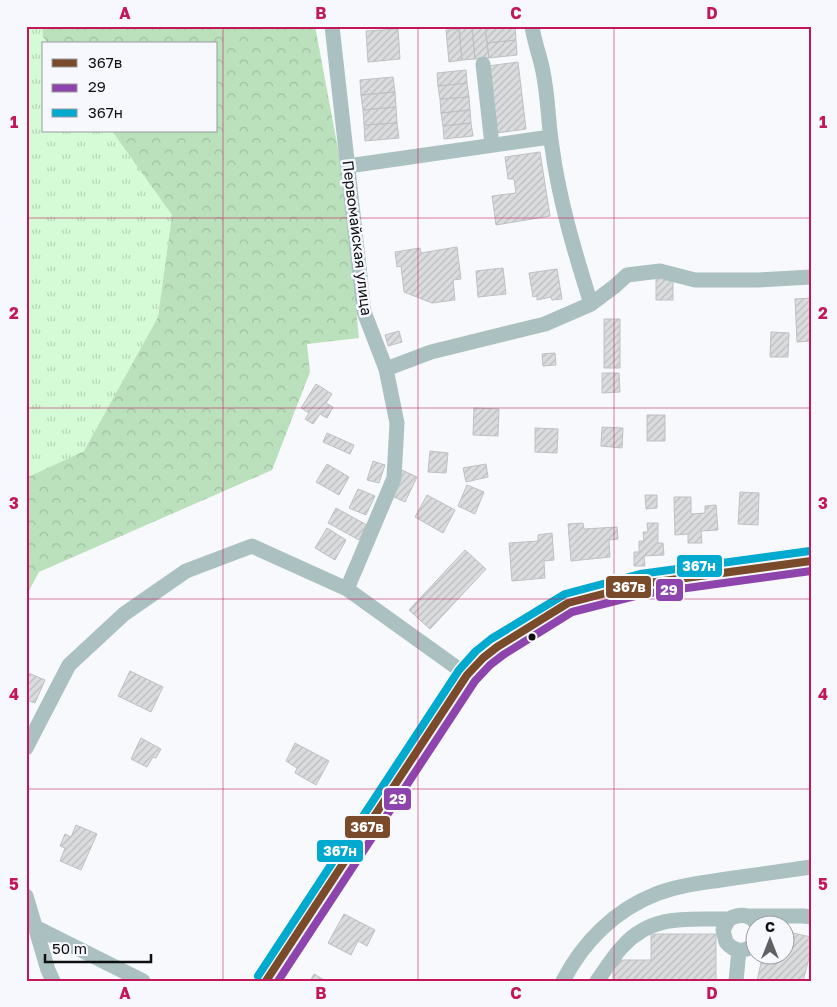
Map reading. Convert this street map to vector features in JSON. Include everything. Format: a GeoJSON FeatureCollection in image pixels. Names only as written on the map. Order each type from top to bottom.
{"type":"FeatureCollection","features":[{"type":"Feature","properties":{"kind":"main road"},"geometry":{"type":"LineString","coordinates":[[266,981],[467,675],[483,658],[497,647],[568,603],[641,584],[811,561]]}},
{"type":"Feature","properties":{"kind":"street","name":"Первомайская улица"},"geometry":{"type":"LineString","coordinates":[[332,26],[364,312],[386,369],[397,423],[394,478],[346,589]]}},
{"type":"Feature","properties":{"kind":"street"},"geometry":{"type":"LineString","coordinates":[[532,26],[534,42],[542,67],[550,137],[565,211],[591,304]]}},
{"type":"Feature","properties":{"kind":"street"},"geometry":{"type":"LineString","coordinates":[[483,64],[492,145]]}},
{"type":"Feature","properties":{"kind":"street"},"geometry":{"type":"LineString","coordinates":[[348,166],[550,137]]}},
{"type":"Feature","properties":{"kind":"street"},"geometry":{"type":"LineString","coordinates":[[386,369],[431,352],[545,324],[591,304],[627,275],[660,271],[695,280],[758,280],[811,277]]}},
{"type":"Feature","properties":{"kind":"street"},"geometry":{"type":"LineString","coordinates":[[26,748],[69,665],[124,614],[186,571],[252,546],[346,589],[467,675]]}},
{"type":"Feature","properties":{"kind":"street"},"geometry":{"type":"LineString","coordinates":[[563,981],[580,952],[596,933],[621,912],[655,894],[676,887],[698,883],[811,867]]}},
{"type":"Feature","properties":{"kind":"street"},"geometry":{"type":"LineString","coordinates":[[26,896],[53,981]]}},
{"type":"Feature","properties":{"kind":"street"},"geometry":{"type":"LineString","coordinates":[[597,981],[623,946],[641,930],[672,920],[729,919],[741,915],[744,916]]}},
{"type":"Feature","properties":{"kind":"street"},"geometry":{"type":"LineString","coordinates":[[794,917],[811,917]]}},
{"type":"Feature","properties":{"kind":"street"},"geometry":{"type":"LineString","coordinates":[[729,919],[725,924],[724,936],[730,947],[744,950]]}},
{"type":"Feature","properties":{"kind":"street"},"geometry":{"type":"LineString","coordinates":[[35,927],[142,981]]}},
{"type":"Feature","properties":{"kind":"street"},"geometry":{"type":"LineString","coordinates":[[736,981],[739,950]]}},
{"type":"Feature","properties":{"kind":"green space"},"geometry":{"type":"Polygon","coordinates":[[[26,26],[42,26],[43,37],[47,42],[42,42],[42,132],[113,132],[172,215],[158,317],[84,451],[26,478],[26,26]]]}},
{"type":"Feature","properties":{"kind":"green space"},"geometry":{"type":"Polygon","coordinates":[[[42,26],[315,26],[342,170],[359,338],[307,344],[310,372],[272,470],[39,572],[26,596],[26,478],[84,451],[158,317],[172,215],[113,132],[218,132],[218,42],[47,42],[43,37],[42,26]]]}},
{"type":"Feature","properties":{"kind":"building"},"geometry":{"type":"Polygon","coordinates":[[[485,26],[515,26],[516,40],[487,43],[485,26]]]}},
{"type":"Feature","properties":{"kind":"building"},"geometry":{"type":"Polygon","coordinates":[[[485,26],[489,58],[475,59],[472,27],[485,26]]]}},
{"type":"Feature","properties":{"kind":"building"},"geometry":{"type":"Polygon","coordinates":[[[472,27],[475,59],[462,60],[459,29],[472,27]]]}},
{"type":"Feature","properties":{"kind":"building"},"geometry":{"type":"Polygon","coordinates":[[[398,29],[400,59],[368,62],[366,31],[398,29]]]}},
{"type":"Feature","properties":{"kind":"building"},"geometry":{"type":"Polygon","coordinates":[[[459,29],[462,60],[449,62],[446,30],[459,29]]]}},
{"type":"Feature","properties":{"kind":"building"},"geometry":{"type":"Polygon","coordinates":[[[516,40],[517,55],[489,58],[487,43],[516,40]]]}},
{"type":"Feature","properties":{"kind":"building"},"geometry":{"type":"Polygon","coordinates":[[[518,62],[526,129],[497,133],[488,66],[518,62]]]}},
{"type":"Feature","properties":{"kind":"building"},"geometry":{"type":"Polygon","coordinates":[[[466,70],[467,83],[438,86],[437,73],[466,70]]]}},
{"type":"Feature","properties":{"kind":"building"},"geometry":{"type":"Polygon","coordinates":[[[393,77],[395,92],[361,95],[360,80],[393,77]]]}},
{"type":"Feature","properties":{"kind":"building"},"geometry":{"type":"Polygon","coordinates":[[[467,83],[469,97],[440,99],[438,86],[467,83]]]}},
{"type":"Feature","properties":{"kind":"building"},"geometry":{"type":"Polygon","coordinates":[[[395,92],[396,107],[363,110],[361,95],[395,92]]]}},
{"type":"Feature","properties":{"kind":"building"},"geometry":{"type":"Polygon","coordinates":[[[469,97],[470,110],[441,113],[440,99],[469,97]]]}},
{"type":"Feature","properties":{"kind":"building"},"geometry":{"type":"Polygon","coordinates":[[[396,107],[397,123],[364,125],[363,110],[396,107]]]}},
{"type":"Feature","properties":{"kind":"building"},"geometry":{"type":"Polygon","coordinates":[[[470,110],[471,123],[443,126],[441,113],[470,110]]]}},
{"type":"Feature","properties":{"kind":"building"},"geometry":{"type":"Polygon","coordinates":[[[397,123],[399,138],[365,141],[364,125],[397,123]]]}},
{"type":"Feature","properties":{"kind":"building"},"geometry":{"type":"Polygon","coordinates":[[[471,123],[473,136],[444,139],[443,126],[471,123]]]}},
{"type":"Feature","properties":{"kind":"building"},"geometry":{"type":"Polygon","coordinates":[[[540,152],[550,216],[496,225],[492,196],[516,193],[514,179],[508,179],[505,157],[540,152]]]}},
{"type":"Feature","properties":{"kind":"building"},"geometry":{"type":"Polygon","coordinates":[[[457,247],[461,279],[453,280],[455,300],[432,303],[404,292],[401,266],[397,267],[395,252],[420,248],[421,253],[457,247]]]}},
{"type":"Feature","properties":{"kind":"building"},"geometry":{"type":"Polygon","coordinates":[[[503,268],[506,294],[478,297],[476,271],[503,268]]]}},
{"type":"Feature","properties":{"kind":"building"},"geometry":{"type":"Polygon","coordinates":[[[557,269],[562,299],[552,300],[551,297],[537,300],[537,296],[533,297],[529,273],[557,269]]]}},
{"type":"Feature","properties":{"kind":"building"},"geometry":{"type":"Polygon","coordinates":[[[656,278],[673,278],[673,300],[656,300],[656,278]]]}},
{"type":"Feature","properties":{"kind":"building"},"geometry":{"type":"Polygon","coordinates":[[[811,298],[811,341],[797,342],[795,299],[811,298]]]}},
{"type":"Feature","properties":{"kind":"building"},"geometry":{"type":"Polygon","coordinates":[[[604,319],[620,319],[620,368],[604,368],[604,319]]]}},
{"type":"Feature","properties":{"kind":"building"},"geometry":{"type":"Polygon","coordinates":[[[399,331],[402,342],[388,346],[385,335],[399,331]]]}},
{"type":"Feature","properties":{"kind":"building"},"geometry":{"type":"Polygon","coordinates":[[[771,332],[789,333],[788,357],[770,357],[771,332]]]}},
{"type":"Feature","properties":{"kind":"building"},"geometry":{"type":"Polygon","coordinates":[[[555,353],[556,365],[543,366],[542,354],[555,353]]]}},
{"type":"Feature","properties":{"kind":"building"},"geometry":{"type":"Polygon","coordinates":[[[602,373],[619,373],[620,392],[602,393],[602,373]]]}},
{"type":"Feature","properties":{"kind":"building"},"geometry":{"type":"Polygon","coordinates":[[[316,384],[332,394],[326,403],[333,407],[327,418],[320,414],[313,424],[305,419],[309,413],[301,408],[316,384]]]}},
{"type":"Feature","properties":{"kind":"building"},"geometry":{"type":"Polygon","coordinates":[[[474,408],[499,409],[498,436],[473,435],[474,408]]]}},
{"type":"Feature","properties":{"kind":"building"},"geometry":{"type":"Polygon","coordinates":[[[647,415],[665,415],[665,441],[647,441],[647,415]]]}},
{"type":"Feature","properties":{"kind":"building"},"geometry":{"type":"Polygon","coordinates":[[[602,427],[623,428],[622,448],[601,446],[602,427]]]}},
{"type":"Feature","properties":{"kind":"building"},"geometry":{"type":"Polygon","coordinates":[[[535,428],[558,429],[557,453],[535,452],[535,428]]]}},
{"type":"Feature","properties":{"kind":"building"},"geometry":{"type":"Polygon","coordinates":[[[327,433],[354,445],[350,454],[323,442],[327,433]]]}},
{"type":"Feature","properties":{"kind":"building"},"geometry":{"type":"Polygon","coordinates":[[[430,451],[448,453],[446,473],[428,472],[430,451]]]}},
{"type":"Feature","properties":{"kind":"building"},"geometry":{"type":"Polygon","coordinates":[[[373,461],[385,465],[379,483],[367,480],[373,461]]]}},
{"type":"Feature","properties":{"kind":"building"},"geometry":{"type":"Polygon","coordinates":[[[327,464],[349,477],[339,495],[316,482],[327,464]]]}},
{"type":"Feature","properties":{"kind":"building"},"geometry":{"type":"Polygon","coordinates":[[[486,464],[488,477],[466,482],[463,468],[486,464]]]}},
{"type":"Feature","properties":{"kind":"building"},"geometry":{"type":"Polygon","coordinates":[[[402,470],[417,477],[405,502],[390,495],[402,470]]]}},
{"type":"Feature","properties":{"kind":"building"},"geometry":{"type":"Polygon","coordinates":[[[467,485],[484,492],[475,514],[458,506],[467,485]]]}},
{"type":"Feature","properties":{"kind":"building"},"geometry":{"type":"Polygon","coordinates":[[[358,489],[375,496],[366,515],[349,508],[358,489]]]}},
{"type":"Feature","properties":{"kind":"building"},"geometry":{"type":"Polygon","coordinates":[[[740,492],[759,493],[758,525],[738,524],[740,492]]]}},
{"type":"Feature","properties":{"kind":"building"},"geometry":{"type":"Polygon","coordinates":[[[427,495],[455,510],[443,533],[415,517],[427,495]]]}},
{"type":"Feature","properties":{"kind":"building"},"geometry":{"type":"Polygon","coordinates":[[[645,495],[657,495],[657,508],[646,509],[645,495]]]}},
{"type":"Feature","properties":{"kind":"building"},"geometry":{"type":"Polygon","coordinates":[[[674,497],[691,497],[691,514],[705,513],[705,506],[716,505],[718,530],[701,531],[702,543],[688,543],[688,534],[675,535],[674,497]]]}},
{"type":"Feature","properties":{"kind":"building"},"geometry":{"type":"Polygon","coordinates":[[[336,508],[367,525],[359,540],[328,523],[336,508]]]}},
{"type":"Feature","properties":{"kind":"building"},"geometry":{"type":"Polygon","coordinates":[[[583,523],[584,529],[617,527],[618,539],[609,540],[610,557],[571,561],[568,524],[583,523]]]}},
{"type":"Feature","properties":{"kind":"building"},"geometry":{"type":"Polygon","coordinates":[[[647,523],[658,523],[658,543],[663,543],[664,555],[644,556],[645,566],[634,566],[634,552],[639,552],[639,541],[644,541],[643,532],[648,532],[647,523]]]}},
{"type":"Feature","properties":{"kind":"building"},"geometry":{"type":"Polygon","coordinates":[[[327,528],[346,540],[335,560],[315,548],[327,528]]]}},
{"type":"Feature","properties":{"kind":"building"},"geometry":{"type":"Polygon","coordinates":[[[552,533],[554,560],[544,561],[545,578],[512,581],[509,543],[538,541],[538,535],[552,533]]]}},
{"type":"Feature","properties":{"kind":"building"},"geometry":{"type":"Polygon","coordinates":[[[465,550],[486,569],[430,629],[409,610],[465,550]]]}},
{"type":"Feature","properties":{"kind":"building"},"geometry":{"type":"Polygon","coordinates":[[[130,671],[163,687],[151,712],[118,696],[130,671]]]}},
{"type":"Feature","properties":{"kind":"building"},"geometry":{"type":"Polygon","coordinates":[[[26,672],[45,680],[35,703],[26,700],[26,672]]]}},
{"type":"Feature","properties":{"kind":"building"},"geometry":{"type":"Polygon","coordinates":[[[141,738],[161,749],[156,758],[153,757],[147,767],[131,759],[141,738]]]}},
{"type":"Feature","properties":{"kind":"building"},"geometry":{"type":"Polygon","coordinates":[[[295,743],[329,761],[316,785],[295,773],[297,768],[286,761],[295,743]]]}},
{"type":"Feature","properties":{"kind":"building"},"geometry":{"type":"Polygon","coordinates":[[[76,825],[97,834],[81,870],[60,861],[65,848],[60,846],[65,834],[71,837],[76,825]]]}},
{"type":"Feature","properties":{"kind":"building"},"geometry":{"type":"Polygon","coordinates":[[[344,914],[375,930],[367,946],[358,941],[351,955],[328,943],[344,914]]]}},
{"type":"Feature","properties":{"kind":"building"},"geometry":{"type":"Polygon","coordinates":[[[794,933],[811,937],[811,951],[803,981],[757,981],[761,964],[794,964],[794,933]]]}},
{"type":"Feature","properties":{"kind":"building"},"geometry":{"type":"Polygon","coordinates":[[[651,934],[716,934],[716,981],[613,981],[613,960],[651,960],[651,934]]]}},
{"type":"Feature","properties":{"kind":"building"},"geometry":{"type":"Polygon","coordinates":[[[314,974],[326,981],[310,981],[314,974]]]}},
{"type":"Feature","properties":{"kind":"transit line","name":"367н"},"geometry":{"type":"LineString","coordinates":[[258,976],[459,670],[476,651],[491,639],[565,594],[640,574],[810,551]]}},
{"type":"Feature","properties":{"kind":"transit line","name":"367в"},"geometry":{"type":"LineString","coordinates":[[266,981],[467,675],[483,658],[497,647],[568,603],[641,584],[811,561]]}},
{"type":"Feature","properties":{"kind":"transit line","name":"29"},"geometry":{"type":"LineString","coordinates":[[278,981],[475,681],[490,665],[572,612],[643,594],[811,571]]}}]}
